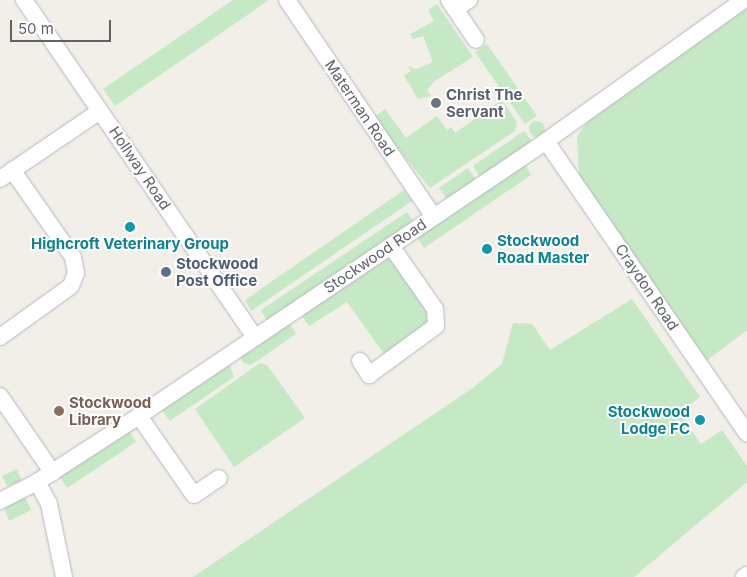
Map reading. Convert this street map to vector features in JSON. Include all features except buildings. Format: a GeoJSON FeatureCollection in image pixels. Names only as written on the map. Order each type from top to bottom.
{"type":"FeatureCollection","features":[{"type":"Feature","properties":{"kind":"street","name":"Hollway Road"},"geometry":{"type":"LineString","coordinates":[[24,0],[255,337]]}},
{"type":"Feature","properties":{"kind":"street","name":"Materman Road"},"geometry":{"type":"LineString","coordinates":[[287,0],[434,216]]}},
{"type":"Feature","properties":{"kind":"street","name":"Stockwood Road"},"geometry":{"type":"LineString","coordinates":[[0,501],[53,473],[140,416],[546,141],[744,0]]}},
{"type":"Feature","properties":{"kind":"street"},"geometry":{"type":"LineString","coordinates":[[458,3],[476,40]]}},
{"type":"Feature","properties":{"kind":"street"},"geometry":{"type":"LineString","coordinates":[[0,337],[71,286],[76,273],[73,257],[6,175],[100,110]]}},
{"type":"Feature","properties":{"kind":"street","name":"Craydon Road"},"geometry":{"type":"LineString","coordinates":[[546,141],[747,434]]}},
{"type":"Feature","properties":{"kind":"street"},"geometry":{"type":"LineString","coordinates":[[360,361],[369,375],[436,326],[435,309],[391,246]]}},
{"type":"Feature","properties":{"kind":"street"},"geometry":{"type":"LineString","coordinates":[[0,396],[53,473]]}},
{"type":"Feature","properties":{"kind":"street"},"geometry":{"type":"LineString","coordinates":[[140,416],[194,495],[219,478]]}},
{"type":"Feature","properties":{"kind":"street"},"geometry":{"type":"LineString","coordinates":[[37,482],[49,504],[64,577]]}},
{"type":"Feature","properties":{"kind":"green space"},"geometry":{"type":"Polygon","coordinates":[[[233,0],[269,0],[115,106],[103,89],[233,0]]]}},
{"type":"Feature","properties":{"kind":"green space"},"geometry":{"type":"Polygon","coordinates":[[[437,4],[473,57],[435,81],[427,90],[431,96],[418,99],[404,76],[411,71],[408,66],[416,69],[433,62],[423,36],[413,39],[410,34],[434,21],[428,10],[437,4]]]}},
{"type":"Feature","properties":{"kind":"green space"},"geometry":{"type":"Polygon","coordinates":[[[747,8],[747,330],[706,361],[579,177],[577,137],[589,119],[747,8]]]}},
{"type":"Feature","properties":{"kind":"green space"},"geometry":{"type":"Polygon","coordinates":[[[487,44],[537,116],[525,124],[475,52],[487,44]]]}},
{"type":"Feature","properties":{"kind":"green space"},"geometry":{"type":"Polygon","coordinates":[[[502,100],[517,122],[515,131],[430,188],[373,118],[385,109],[406,138],[437,116],[447,130],[451,127],[455,133],[502,100]]]}},
{"type":"Feature","properties":{"kind":"green space"},"geometry":{"type":"Polygon","coordinates":[[[534,121],[540,121],[545,126],[543,135],[534,137],[529,132],[529,126],[534,121]]]}},
{"type":"Feature","properties":{"kind":"green space"},"geometry":{"type":"Polygon","coordinates":[[[524,131],[532,142],[480,177],[473,166],[524,131]]]}},
{"type":"Feature","properties":{"kind":"green space"},"geometry":{"type":"Polygon","coordinates":[[[525,164],[531,175],[424,248],[417,237],[525,164]]]}},
{"type":"Feature","properties":{"kind":"green space"},"geometry":{"type":"Polygon","coordinates":[[[468,168],[476,180],[447,199],[439,188],[468,168]]]}},
{"type":"Feature","properties":{"kind":"green space"},"geometry":{"type":"Polygon","coordinates":[[[404,190],[412,201],[251,311],[245,300],[404,190]]]}},
{"type":"Feature","properties":{"kind":"green space"},"geometry":{"type":"Polygon","coordinates":[[[407,212],[413,221],[267,321],[261,310],[407,212]]]}},
{"type":"Feature","properties":{"kind":"green space"},"geometry":{"type":"Polygon","coordinates":[[[388,259],[396,262],[431,320],[387,358],[347,302],[309,326],[301,315],[388,259]]]}},
{"type":"Feature","properties":{"kind":"green space"},"geometry":{"type":"Polygon","coordinates":[[[632,299],[700,397],[679,413],[701,444],[722,430],[747,466],[747,482],[634,577],[193,577],[474,387],[502,364],[513,323],[532,324],[550,350],[632,299]]]}},
{"type":"Feature","properties":{"kind":"green space"},"geometry":{"type":"Polygon","coordinates":[[[289,323],[296,334],[251,365],[244,363],[239,356],[289,323]]]}},
{"type":"Feature","properties":{"kind":"green space"},"geometry":{"type":"Polygon","coordinates":[[[229,363],[234,377],[170,421],[162,410],[229,363]]]}},
{"type":"Feature","properties":{"kind":"green space"},"geometry":{"type":"Polygon","coordinates":[[[260,363],[267,365],[305,418],[234,467],[195,409],[260,363]]]}},
{"type":"Feature","properties":{"kind":"green space"},"geometry":{"type":"Polygon","coordinates":[[[129,431],[136,442],[67,488],[60,477],[129,431]]]}},
{"type":"Feature","properties":{"kind":"green space"},"geometry":{"type":"Polygon","coordinates":[[[17,469],[22,482],[7,486],[2,476],[17,469]]]}},
{"type":"Feature","properties":{"kind":"green space"},"geometry":{"type":"Polygon","coordinates":[[[25,497],[31,510],[9,521],[4,507],[25,497]]]}},
{"type":"Feature","properties":{"kind":"place","name":"Christ The Servant"},"geometry":{"type":"Point","coordinates":[436,103]}},
{"type":"Feature","properties":{"kind":"place","name":"Highcroft Veterinary Group"},"geometry":{"type":"Point","coordinates":[130,227]}},
{"type":"Feature","properties":{"kind":"place","name":"Stockwood Road Master"},"geometry":{"type":"Point","coordinates":[487,249]}},
{"type":"Feature","properties":{"kind":"place","name":"Stockwood Post Office"},"geometry":{"type":"Point","coordinates":[166,272]}},
{"type":"Feature","properties":{"kind":"place","name":"Stockwood Library"},"geometry":{"type":"Point","coordinates":[59,411]}},
{"type":"Feature","properties":{"kind":"place","name":"Stockwood Lodge FC"},"geometry":{"type":"Point","coordinates":[700,420]}}]}
